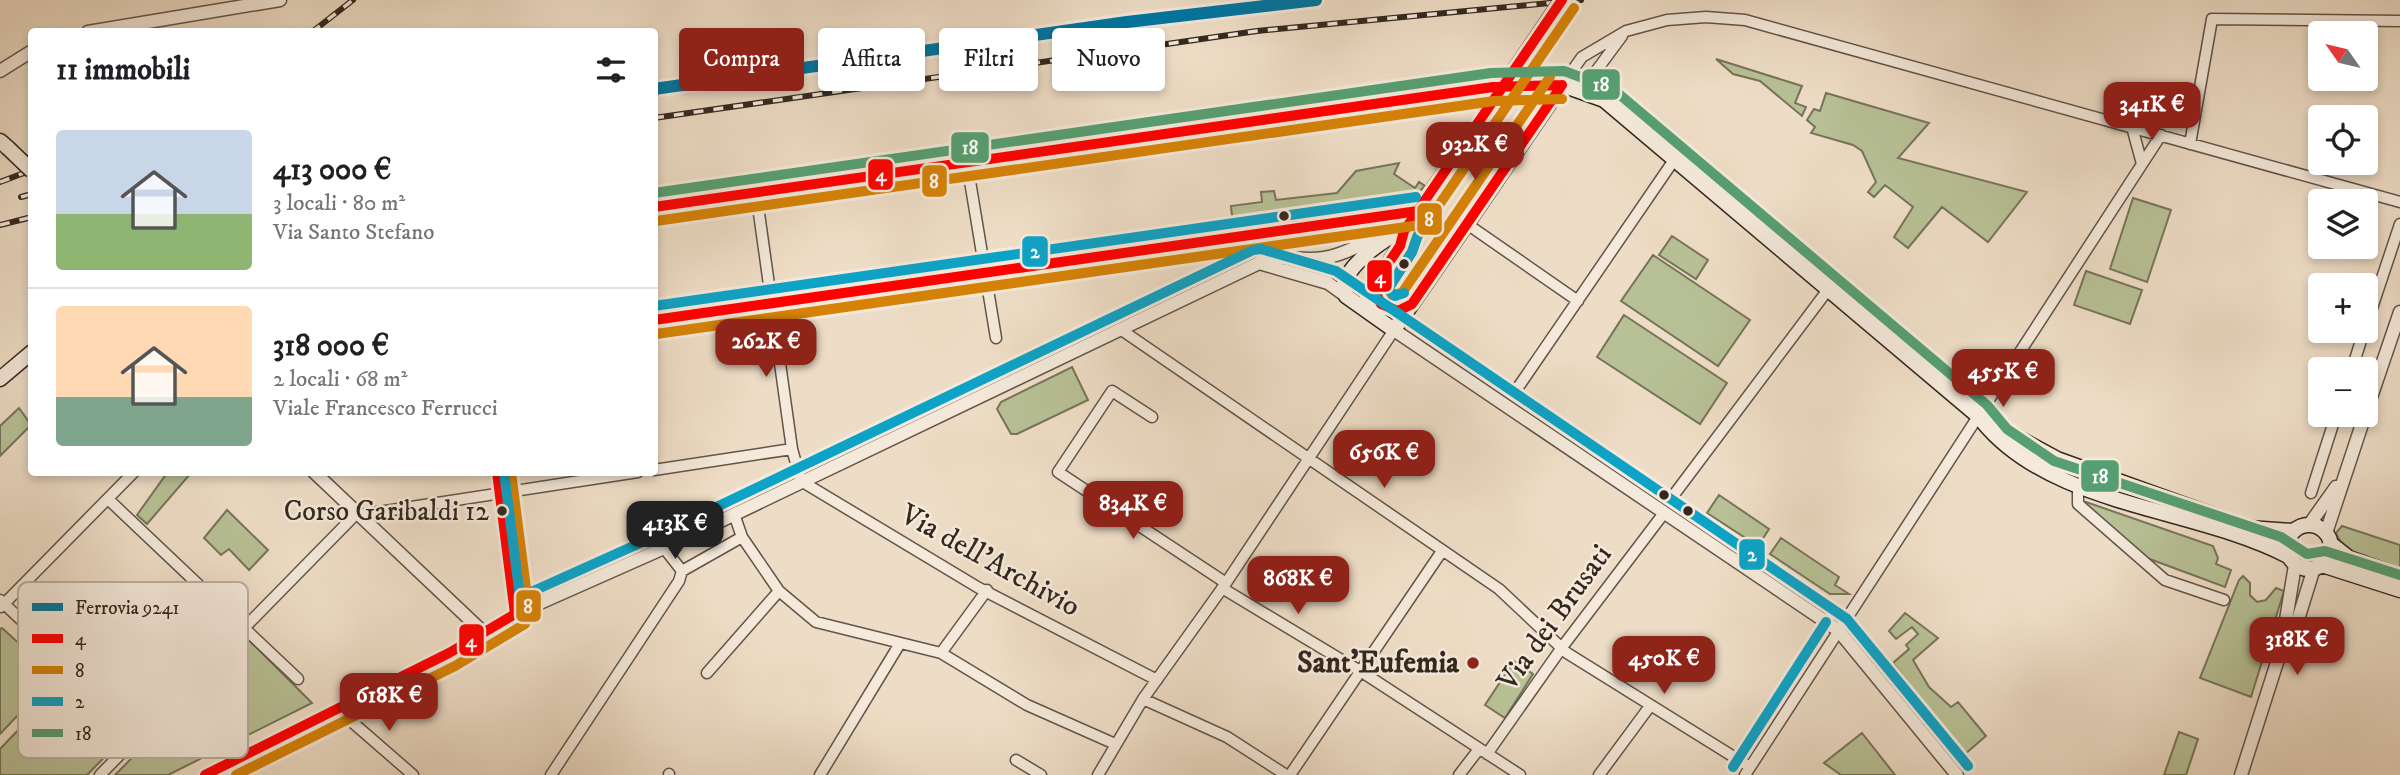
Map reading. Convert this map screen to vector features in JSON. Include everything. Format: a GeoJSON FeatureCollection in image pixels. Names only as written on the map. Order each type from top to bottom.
{"type":"FeatureCollection","features":[{"type":"Feature","properties":{"kind":"main road"},"geometry":{"type":"LineString","coordinates":[[1371,313],[1367,306],[1371,290],[1400,246],[1404,231],[1562,0]]}},
{"type":"Feature","properties":{"kind":"main road"},"geometry":{"type":"LineString","coordinates":[[1404,231],[1388,239],[1351,270],[1343,286],[1350,298],[1394,330],[1562,85]]}},
{"type":"Feature","properties":{"kind":"main road"},"geometry":{"type":"LineString","coordinates":[[658,206],[1479,89],[1562,85],[1604,100],[1978,416],[1997,439],[2048,474],[2291,560],[2400,590]]}},
{"type":"Feature","properties":{"kind":"main road"},"geometry":{"type":"LineString","coordinates":[[0,141],[28,167]]}},
{"type":"Feature","properties":{"kind":"main road"},"geometry":{"type":"LineString","coordinates":[[1371,290],[1378,302],[1389,310],[1403,311],[1412,304]]}},
{"type":"Feature","properties":{"kind":"main road"},"geometry":{"type":"LineString","coordinates":[[1350,298],[1371,290]]}},
{"type":"Feature","properties":{"kind":"main road"},"geometry":{"type":"LineString","coordinates":[[0,379],[28,355]]}},
{"type":"Feature","properties":{"kind":"main road"},"geometry":{"type":"LineString","coordinates":[[1978,416],[2057,459],[2249,528],[2293,531],[2309,525],[2349,558],[2400,576]]}},
{"type":"Feature","properties":{"kind":"main road"},"geometry":{"type":"LineString","coordinates":[[2291,560],[2286,544],[2293,531]]}},
{"type":"Feature","properties":{"kind":"main road"},"geometry":{"type":"LineString","coordinates":[[2318,566],[2329,556],[2328,538]]}},
{"type":"Feature","properties":{"kind":"street"},"geometry":{"type":"LineString","coordinates":[[112,28],[280,0]]}},
{"type":"Feature","properties":{"kind":"street"},"geometry":{"type":"LineString","coordinates":[[1562,85],[1582,57],[1626,30],[1667,20],[1706,17],[1745,20],[2400,202]]}},
{"type":"Feature","properties":{"kind":"street"},"geometry":{"type":"LineString","coordinates":[[2190,144],[2212,19],[2400,21]]}},
{"type":"Feature","properties":{"kind":"street"},"geometry":{"type":"LineString","coordinates":[[1582,90],[1626,30]]}},
{"type":"Feature","properties":{"kind":"street"},"geometry":{"type":"LineString","coordinates":[[0,71],[28,54]]}},
{"type":"Feature","properties":{"kind":"street"},"geometry":{"type":"LineString","coordinates":[[2132,127],[2142,164]]}},
{"type":"Feature","properties":{"kind":"street"},"geometry":{"type":"LineString","coordinates":[[1120,329],[1499,589],[1561,648],[1747,771],[2161,135]]}},
{"type":"Feature","properties":{"kind":"street"},"geometry":{"type":"LineString","coordinates":[[1520,386],[1674,160]]}},
{"type":"Feature","properties":{"kind":"street"},"geometry":{"type":"LineString","coordinates":[[967,163],[996,338]]}},
{"type":"Feature","properties":{"kind":"street"},"geometry":{"type":"LineString","coordinates":[[756,192],[792,449],[801,481]]}},
{"type":"Feature","properties":{"kind":"street"},"geometry":{"type":"LineString","coordinates":[[658,319],[1418,212]]}},
{"type":"Feature","properties":{"kind":"street"},"geometry":{"type":"LineString","coordinates":[[248,754],[449,653],[515,614],[664,548],[1259,263],[1277,256],[1322,258],[1347,252],[1384,231],[1385,222],[1378,217]]}},
{"type":"Feature","properties":{"kind":"street"},"geometry":{"type":"LineString","coordinates":[[2378,289],[2400,223]]}},
{"type":"Feature","properties":{"kind":"street"},"geometry":{"type":"LineString","coordinates":[[1466,224],[1578,301]]}},
{"type":"Feature","properties":{"kind":"street"},"geometry":{"type":"LineString","coordinates":[[1259,263],[1328,283],[1350,298]]}},
{"type":"Feature","properties":{"kind":"street"},"geometry":{"type":"LineString","coordinates":[[1676,492],[1827,291]]}},
{"type":"Feature","properties":{"kind":"street"},"geometry":{"type":"LineString","coordinates":[[2378,375],[2400,312]]}},
{"type":"Feature","properties":{"kind":"street"},"geometry":{"type":"LineString","coordinates":[[1098,775],[1143,699],[1224,585],[1394,330],[1838,631],[1957,775]]}},
{"type":"Feature","properties":{"kind":"street"},"geometry":{"type":"LineString","coordinates":[[1152,417],[1112,391],[1058,472],[1224,585],[1520,775]]}},
{"type":"Feature","properties":{"kind":"street"},"geometry":{"type":"LineString","coordinates":[[2311,493],[2332,427]]}},
{"type":"Feature","properties":{"kind":"street"},"geometry":{"type":"LineString","coordinates":[[2328,538],[2360,427]]}},
{"type":"Feature","properties":{"kind":"street"},"geometry":{"type":"LineString","coordinates":[[658,469],[792,449]]}},
{"type":"Feature","properties":{"kind":"street"},"geometry":{"type":"LineString","coordinates":[[2309,525],[2345,475]]}},
{"type":"Feature","properties":{"kind":"street"},"geometry":{"type":"LineString","coordinates":[[24,582],[130,476]]}},
{"type":"Feature","properties":{"kind":"street"},"geometry":{"type":"LineString","coordinates":[[318,476],[484,633]]}},
{"type":"Feature","properties":{"kind":"street"},"geometry":{"type":"LineString","coordinates":[[498,476],[515,614]]}},
{"type":"Feature","properties":{"kind":"street"},"geometry":{"type":"LineString","coordinates":[[248,625],[358,514],[613,476]]}},
{"type":"Feature","properties":{"kind":"street","name":"Via dell'Archivio"},"geometry":{"type":"LineString","coordinates":[[801,481],[979,588],[1157,680]]}},
{"type":"Feature","properties":{"kind":"street"},"geometry":{"type":"LineString","coordinates":[[2078,484],[2078,504],[2165,580],[2224,600]]}},
{"type":"Feature","properties":{"kind":"street"},"geometry":{"type":"LineString","coordinates":[[109,500],[196,582]]}},
{"type":"Feature","properties":{"kind":"street","name":"Via dei Brusati"},"geometry":{"type":"LineString","coordinates":[[1460,775],[1483,751],[1664,513]]}},
{"type":"Feature","properties":{"kind":"street"},"geometry":{"type":"LineString","coordinates":[[734,514],[743,537],[779,591],[816,622],[899,645],[940,653],[1027,705],[1115,744]]}},
{"type":"Feature","properties":{"kind":"street"},"geometry":{"type":"LineString","coordinates":[[681,571],[743,537]]}},
{"type":"Feature","properties":{"kind":"street"},"geometry":{"type":"LineString","coordinates":[[551,775],[679,581],[681,571],[664,548]]}},
{"type":"Feature","properties":{"kind":"street"},"geometry":{"type":"LineString","coordinates":[[1143,699],[1227,737],[1288,775],[1440,554]]}},
{"type":"Feature","properties":{"kind":"street"},"geometry":{"type":"LineString","coordinates":[[2241,775],[2281,650],[2291,560]]}},
{"type":"Feature","properties":{"kind":"street"},"geometry":{"type":"LineString","coordinates":[[2249,775],[2318,566]]}},
{"type":"Feature","properties":{"kind":"street"},"geometry":{"type":"LineString","coordinates":[[18,588],[1,604],[18,620]]}},
{"type":"Feature","properties":{"kind":"street"},"geometry":{"type":"LineString","coordinates":[[940,653],[987,590]]}},
{"type":"Feature","properties":{"kind":"street"},"geometry":{"type":"LineString","coordinates":[[707,673],[779,591]]}},
{"type":"Feature","properties":{"kind":"street"},"geometry":{"type":"LineString","coordinates":[[248,631],[298,679]]}},
{"type":"Feature","properties":{"kind":"street"},"geometry":{"type":"LineString","coordinates":[[820,775],[899,645]]}},
{"type":"Feature","properties":{"kind":"street"},"geometry":{"type":"LineString","coordinates":[[1599,775],[1650,706]]}},
{"type":"Feature","properties":{"kind":"street"},"geometry":{"type":"LineString","coordinates":[[344,715],[413,775]]}},
{"type":"Feature","properties":{"kind":"street"},"geometry":{"type":"LineString","coordinates":[[100,775],[117,758]]}},
{"type":"Feature","properties":{"kind":"street"},"geometry":{"type":"LineString","coordinates":[[205,775],[239,758]]}},
{"type":"Feature","properties":{"kind":"street"},"geometry":{"type":"LineString","coordinates":[[1016,760],[1041,775]]}},
{"type":"Feature","properties":{"kind":"green space"},"geometry":{"type":"Polygon","coordinates":[[[1716,59],[1802,86],[1795,103],[1806,107],[1802,116],[1760,81],[1733,74],[1716,59]]]}},
{"type":"Feature","properties":{"kind":"green space"},"geometry":{"type":"Polygon","coordinates":[[[1826,93],[1929,123],[1898,158],[2027,192],[1988,242],[1942,207],[1908,248],[1894,237],[1913,207],[1885,185],[1874,197],[1868,192],[1876,182],[1862,151],[1853,145],[1811,133],[1815,127],[1807,120],[1814,109],[1820,111],[1826,93]]]}},
{"type":"Feature","properties":{"kind":"green space"},"geometry":{"type":"Polygon","coordinates":[[[1399,163],[1394,174],[1415,188],[1419,182],[1425,186],[1409,201],[1233,225],[1231,206],[1262,202],[1261,192],[1274,191],[1276,200],[1337,193],[1356,171],[1399,163]]]}},
{"type":"Feature","properties":{"kind":"green space"},"geometry":{"type":"Polygon","coordinates":[[[2133,198],[2171,210],[2147,282],[2110,269],[2133,198]]]}},
{"type":"Feature","properties":{"kind":"green space"},"geometry":{"type":"Polygon","coordinates":[[[1672,236],[1708,260],[1696,279],[1659,255],[1672,236]]]}},
{"type":"Feature","properties":{"kind":"green space"},"geometry":{"type":"Polygon","coordinates":[[[1653,255],[1750,320],[1718,366],[1621,301],[1653,255]]]}},
{"type":"Feature","properties":{"kind":"green space"},"geometry":{"type":"Polygon","coordinates":[[[2086,271],[2142,290],[2130,324],[2074,305],[2086,271]]]}},
{"type":"Feature","properties":{"kind":"green space"},"geometry":{"type":"Polygon","coordinates":[[[1624,315],[1727,383],[1700,424],[1597,357],[1624,315]]]}},
{"type":"Feature","properties":{"kind":"green space"},"geometry":{"type":"Polygon","coordinates":[[[1072,367],[1088,400],[1017,434],[1011,434],[997,409],[1001,402],[1072,367]]]}},
{"type":"Feature","properties":{"kind":"green space"},"geometry":{"type":"Polygon","coordinates":[[[19,408],[28,421],[28,428],[0,456],[0,426],[19,408]]]}},
{"type":"Feature","properties":{"kind":"green space"},"geometry":{"type":"Polygon","coordinates":[[[165,476],[188,476],[147,524],[137,515],[165,476]]]}},
{"type":"Feature","properties":{"kind":"green space"},"geometry":{"type":"Polygon","coordinates":[[[1719,495],[1769,529],[1758,546],[1707,513],[1719,495]]]}},
{"type":"Feature","properties":{"kind":"green space"},"geometry":{"type":"Polygon","coordinates":[[[2086,502],[2213,546],[2218,558],[2216,564],[2231,570],[2225,587],[2147,558],[2084,504],[2086,502]]]}},
{"type":"Feature","properties":{"kind":"green space"},"geometry":{"type":"Polygon","coordinates":[[[227,510],[268,550],[249,570],[229,549],[221,555],[204,538],[227,510]]]}},
{"type":"Feature","properties":{"kind":"green space"},"geometry":{"type":"Polygon","coordinates":[[[2342,526],[2400,545],[2400,568],[2363,557],[2347,548],[2336,533],[2342,526]]]}},
{"type":"Feature","properties":{"kind":"green space"},"geometry":{"type":"Polygon","coordinates":[[[1781,538],[1839,577],[1835,585],[1849,594],[1830,594],[1770,554],[1781,538]]]}},
{"type":"Feature","properties":{"kind":"green space"},"geometry":{"type":"Polygon","coordinates":[[[2243,576],[2250,583],[2250,595],[2257,602],[2266,600],[2276,588],[2284,591],[2251,697],[2200,678],[2239,580],[2243,576]]]}},
{"type":"Feature","properties":{"kind":"green space"},"geometry":{"type":"Polygon","coordinates":[[[1905,613],[1938,638],[1913,660],[1929,687],[1951,707],[1958,702],[1986,736],[1965,754],[1893,663],[1909,649],[1906,645],[1918,634],[1912,627],[1896,639],[1889,631],[1905,613]]]}},
{"type":"Feature","properties":{"kind":"green space"},"geometry":{"type":"Polygon","coordinates":[[[0,629],[18,642],[18,715],[0,734],[0,629]]]}},
{"type":"Feature","properties":{"kind":"green space"},"geometry":{"type":"Polygon","coordinates":[[[248,641],[312,703],[248,735],[248,641]]]}},
{"type":"Feature","properties":{"kind":"green space"},"geometry":{"type":"Polygon","coordinates":[[[1514,661],[1533,674],[1505,718],[1485,705],[1514,661]]]}},
{"type":"Feature","properties":{"kind":"green space"},"geometry":{"type":"Polygon","coordinates":[[[18,730],[18,758],[104,758],[87,775],[0,775],[0,749],[18,730]]]}},
{"type":"Feature","properties":{"kind":"green space"},"geometry":{"type":"Polygon","coordinates":[[[2179,732],[2198,739],[2186,775],[2164,775],[2179,732]]]}},
{"type":"Feature","properties":{"kind":"green space"},"geometry":{"type":"Polygon","coordinates":[[[1862,733],[1895,775],[1841,775],[1824,763],[1862,733]]]}},
{"type":"Feature","properties":{"kind":"green space"},"geometry":{"type":"Polygon","coordinates":[[[132,758],[202,758],[168,775],[115,775],[132,758]]]}},
{"type":"Feature","properties":{"kind":"railway"},"geometry":{"type":"LineString","coordinates":[[317,28],[353,0]]}},
{"type":"Feature","properties":{"kind":"railway"},"geometry":{"type":"LineString","coordinates":[[658,117],[1257,31],[1581,0]]}},
{"type":"Feature","properties":{"kind":"railway"},"geometry":{"type":"LineString","coordinates":[[0,182],[28,172]]}},
{"type":"Feature","properties":{"kind":"railway"},"geometry":{"type":"LineString","coordinates":[[21,197],[28,195]]}},
{"type":"Feature","properties":{"kind":"railway"},"geometry":{"type":"LineString","coordinates":[[0,225],[28,218]]}},
{"type":"Feature","properties":{"kind":"rail line","name":"9241"},"geometry":{"type":"LineString","coordinates":[[658,88],[1127,22],[1316,0]]}},
{"type":"Feature","properties":{"kind":"transit line","name":"4"},"geometry":{"type":"LineString","coordinates":[[1562,0],[1404,231],[1400,246],[1373,286],[1381,304],[1398,311],[1412,304],[1562,85]]}},
{"type":"Feature","properties":{"kind":"transit line","name":"8"},"geometry":{"type":"LineString","coordinates":[[1550,77],[1402,293],[1392,295],[1388,289],[1412,252],[1417,237],[1574,8]]}},
{"type":"Feature","properties":{"kind":"transit line","name":"18"},"geometry":{"type":"LineString","coordinates":[[658,192],[1491,73],[1564,71],[1613,89],[1987,405],[2007,429],[2054,461],[2281,537],[2307,554],[2325,551],[2400,575]]}},
{"type":"Feature","properties":{"kind":"transit line","name":"4"},"geometry":{"type":"LineString","coordinates":[[658,206],[1493,87],[1562,85]]}},
{"type":"Feature","properties":{"kind":"transit line","name":"8"},"geometry":{"type":"LineString","coordinates":[[658,221],[1494,101],[1562,99]]}},
{"type":"Feature","properties":{"kind":"transit line","name":"2"},"geometry":{"type":"LineString","coordinates":[[658,305],[1416,197]]}},
{"type":"Feature","properties":{"kind":"transit line","name":"4"},"geometry":{"type":"LineString","coordinates":[[658,319],[1418,211]]}},
{"type":"Feature","properties":{"kind":"transit line","name":"8"},"geometry":{"type":"LineString","coordinates":[[658,334],[1420,225]]}},
{"type":"Feature","properties":{"kind":"transit line","name":"2"},"geometry":{"type":"LineString","coordinates":[[1404,293],[1395,296],[1388,289],[1412,252],[1418,235]]}},
{"type":"Feature","properties":{"kind":"transit line","name":"2"},"geometry":{"type":"LineString","coordinates":[[505,476],[520,597],[658,535],[1253,250],[1261,249],[1336,271],[1847,619],[1968,766]]}},
{"type":"Feature","properties":{"kind":"transit line","name":"4"},"geometry":{"type":"LineString","coordinates":[[248,754],[449,653],[515,614],[498,476]]}},
{"type":"Feature","properties":{"kind":"transit line","name":"8"},"geometry":{"type":"LineString","coordinates":[[236,775],[455,666],[525,624],[529,612],[512,476]]}},
{"type":"Feature","properties":{"kind":"transit line","name":"2"},"geometry":{"type":"LineString","coordinates":[[1733,767],[1826,622]]}},
{"type":"Feature","properties":{"kind":"transit line","name":"4"},"geometry":{"type":"LineString","coordinates":[[205,775],[239,758]]}},
{"type":"Feature","properties":{"kind":"place","name":"Corso Garibaldi 12"},"geometry":{"type":"Point","coordinates":[502,511]}},
{"type":"Feature","properties":{"kind":"place","name":"Sant'Eufemia"},"geometry":{"type":"Point","coordinates":[1473,663]}}]}
